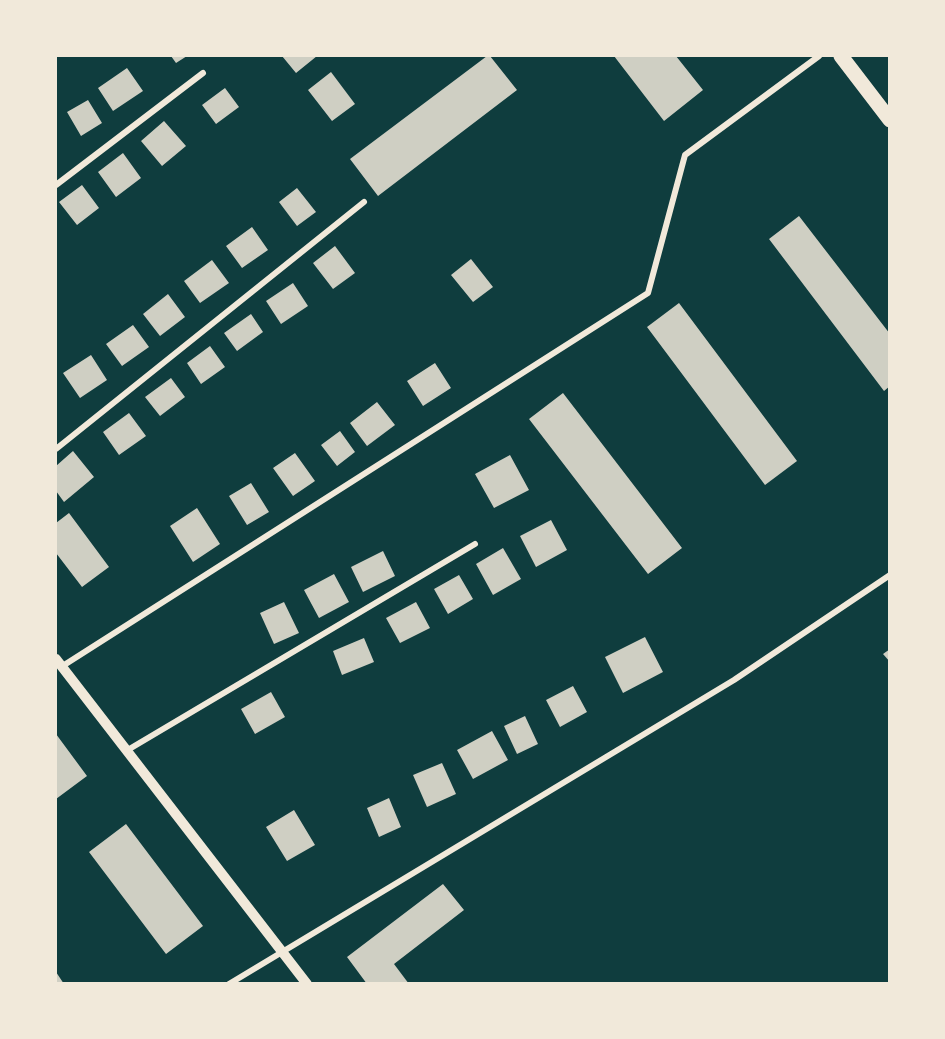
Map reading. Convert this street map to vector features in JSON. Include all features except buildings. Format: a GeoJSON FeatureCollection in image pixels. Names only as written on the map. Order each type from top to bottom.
{"type":"FeatureCollection","features":[{"type":"Feature","properties":{"kind":"main road"},"geometry":{"type":"LineString","coordinates":[[841,56],[890,120]]}},
{"type":"Feature","properties":{"kind":"street"},"geometry":{"type":"LineString","coordinates":[[307,984],[58,663],[648,293],[685,155],[819,56]]}},
{"type":"Feature","properties":{"kind":"street"},"geometry":{"type":"LineString","coordinates":[[56,185],[202,73]]}},
{"type":"Feature","properties":{"kind":"street"},"geometry":{"type":"LineString","coordinates":[[56,450],[364,202]]}},
{"type":"Feature","properties":{"kind":"street"},"geometry":{"type":"LineString","coordinates":[[126,751],[475,544]]}},
{"type":"Feature","properties":{"kind":"street"},"geometry":{"type":"LineString","coordinates":[[229,984],[734,680],[890,575]]}}]}
